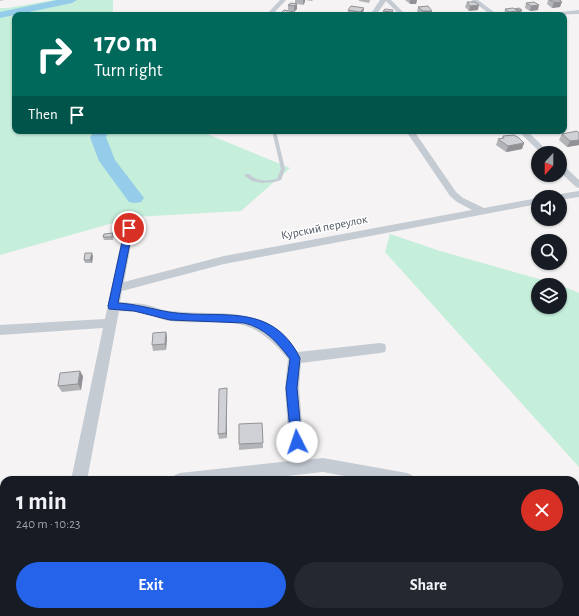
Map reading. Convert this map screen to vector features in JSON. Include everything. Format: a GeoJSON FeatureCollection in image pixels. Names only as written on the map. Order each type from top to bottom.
{"type":"FeatureCollection","features":[{"type":"Feature","properties":{"kind":"street"},"geometry":{"type":"LineString","coordinates":[[272,12],[283,0]]}},
{"type":"Feature","properties":{"kind":"street"},"geometry":{"type":"LineString","coordinates":[[375,12],[383,0]]}},
{"type":"Feature","properties":{"kind":"street"},"geometry":{"type":"LineString","coordinates":[[388,0],[400,12]]}},
{"type":"Feature","properties":{"kind":"street"},"geometry":{"type":"LineString","coordinates":[[474,0],[491,12]]}},
{"type":"Feature","properties":{"kind":"street"},"geometry":{"type":"LineString","coordinates":[[567,13],[579,12]]}},
{"type":"Feature","properties":{"kind":"street"},"geometry":{"type":"LineString","coordinates":[[412,134],[452,194],[460,200],[482,211]]}},
{"type":"Feature","properties":{"kind":"street"},"geometry":{"type":"LineString","coordinates":[[525,134],[538,146]]}},
{"type":"Feature","properties":{"kind":"street"},"geometry":{"type":"LineString","coordinates":[[567,174],[579,185]]}},
{"type":"Feature","properties":{"kind":"street"},"geometry":{"type":"LineString","coordinates":[[567,196],[579,194]]}},
{"type":"Feature","properties":{"kind":"street","name":"Курский переулок"},"geometry":{"type":"LineString","coordinates":[[116,288],[224,260],[531,202]]}},
{"type":"Feature","properties":{"kind":"street"},"geometry":{"type":"LineString","coordinates":[[80,476],[129,228]]}},
{"type":"Feature","properties":{"kind":"street"},"geometry":{"type":"LineString","coordinates":[[113,306],[141,308],[170,316],[224,317],[257,322],[281,340],[295,358],[292,388],[298,467]]}},
{"type":"Feature","properties":{"kind":"street"},"geometry":{"type":"LineString","coordinates":[[0,330],[110,323]]}},
{"type":"Feature","properties":{"kind":"street"},"geometry":{"type":"LineString","coordinates":[[295,358],[380,348]]}},
{"type":"Feature","properties":{"kind":"street"},"geometry":{"type":"LineString","coordinates":[[216,476],[323,465],[385,476]]}},
{"type":"Feature","properties":{"kind":"lane"},"geometry":{"type":"LineString","coordinates":[[247,176],[257,181],[268,182],[279,180],[283,169],[275,134]]}},
{"type":"Feature","properties":{"kind":"green space"},"geometry":{"type":"Polygon","coordinates":[[[54,0],[113,0],[113,12],[12,12],[12,134],[207,134],[290,168],[241,211],[134,217],[0,255],[0,8],[54,0]]]}},
{"type":"Feature","properties":{"kind":"green space"},"geometry":{"type":"Polygon","coordinates":[[[390,234],[440,251],[535,278],[531,278],[531,314],[567,314],[567,288],[579,293],[579,467],[385,252],[390,234]]]}},
{"type":"Feature","properties":{"kind":"building"},"geometry":{"type":"Polygon","coordinates":[[[550,0],[560,0],[562,2],[554,2],[550,0]]]}},
{"type":"Feature","properties":{"kind":"building"},"geometry":{"type":"Polygon","coordinates":[[[467,2],[475,2],[479,5],[470,6],[467,2]]]}},
{"type":"Feature","properties":{"kind":"building"},"geometry":{"type":"Polygon","coordinates":[[[534,2],[539,5],[531,6],[526,3],[534,2]]]}},
{"type":"Feature","properties":{"kind":"building"},"geometry":{"type":"Polygon","coordinates":[[[291,3],[297,4],[294,6],[288,5],[291,3]]]}},
{"type":"Feature","properties":{"kind":"building"},"geometry":{"type":"Polygon","coordinates":[[[351,6],[364,8],[360,12],[348,10],[351,6]]]}},
{"type":"Feature","properties":{"kind":"building"},"geometry":{"type":"Polygon","coordinates":[[[428,6],[432,11],[423,11],[418,7],[428,6]]]}},
{"type":"Feature","properties":{"kind":"building"},"geometry":{"type":"Polygon","coordinates":[[[513,8],[519,11],[509,12],[505,9],[513,8]]]}},
{"type":"Feature","properties":{"kind":"building"},"geometry":{"type":"Polygon","coordinates":[[[385,9],[393,10],[392,12],[383,11],[385,9]]]}},
{"type":"Feature","properties":{"kind":"building"},"geometry":{"type":"Polygon","coordinates":[[[284,10],[294,12],[282,12],[284,10]]]}},
{"type":"Feature","properties":{"kind":"building"},"geometry":{"type":"Polygon","coordinates":[[[577,131],[579,133],[579,140],[570,141],[562,134],[577,131]]]}},
{"type":"Feature","properties":{"kind":"building"},"geometry":{"type":"Polygon","coordinates":[[[514,135],[524,143],[508,146],[498,139],[504,138],[503,136],[514,135]]]}},
{"type":"Feature","properties":{"kind":"building"},"geometry":{"type":"Polygon","coordinates":[[[113,233],[112,237],[103,237],[104,234],[113,233]]]}},
{"type":"Feature","properties":{"kind":"building"},"geometry":{"type":"Polygon","coordinates":[[[85,253],[92,253],[90,260],[84,260],[85,253]]]}},
{"type":"Feature","properties":{"kind":"building"},"geometry":{"type":"Polygon","coordinates":[[[166,332],[165,344],[152,345],[153,333],[166,332]]]}},
{"type":"Feature","properties":{"kind":"building"},"geometry":{"type":"Polygon","coordinates":[[[80,371],[78,384],[58,386],[60,373],[80,371]]]}},
{"type":"Feature","properties":{"kind":"building"},"geometry":{"type":"Polygon","coordinates":[[[227,388],[226,433],[218,434],[219,389],[227,388]]]}},
{"type":"Feature","properties":{"kind":"building"},"geometry":{"type":"Polygon","coordinates":[[[262,423],[263,443],[239,444],[239,424],[262,423]]]}},
{"type":"Feature","properties":{"kind":"waterway"},"geometry":{"type":"LineString","coordinates":[[14,12],[72,0]]}},
{"type":"Feature","properties":{"kind":"waterway"},"geometry":{"type":"LineString","coordinates":[[0,15],[12,12]]}},
{"type":"Feature","properties":{"kind":"waterway"},"geometry":{"type":"LineString","coordinates":[[100,134],[98,137],[107,161],[135,198]]}},
{"type":"Feature","properties":{"kind":"route"},"geometry":{"type":"LineString","coordinates":[[129,228],[113,306],[134,307],[157,314],[170,316],[244,319],[257,322],[270,330],[281,340],[295,358],[292,388],[297,442]]}}]}
